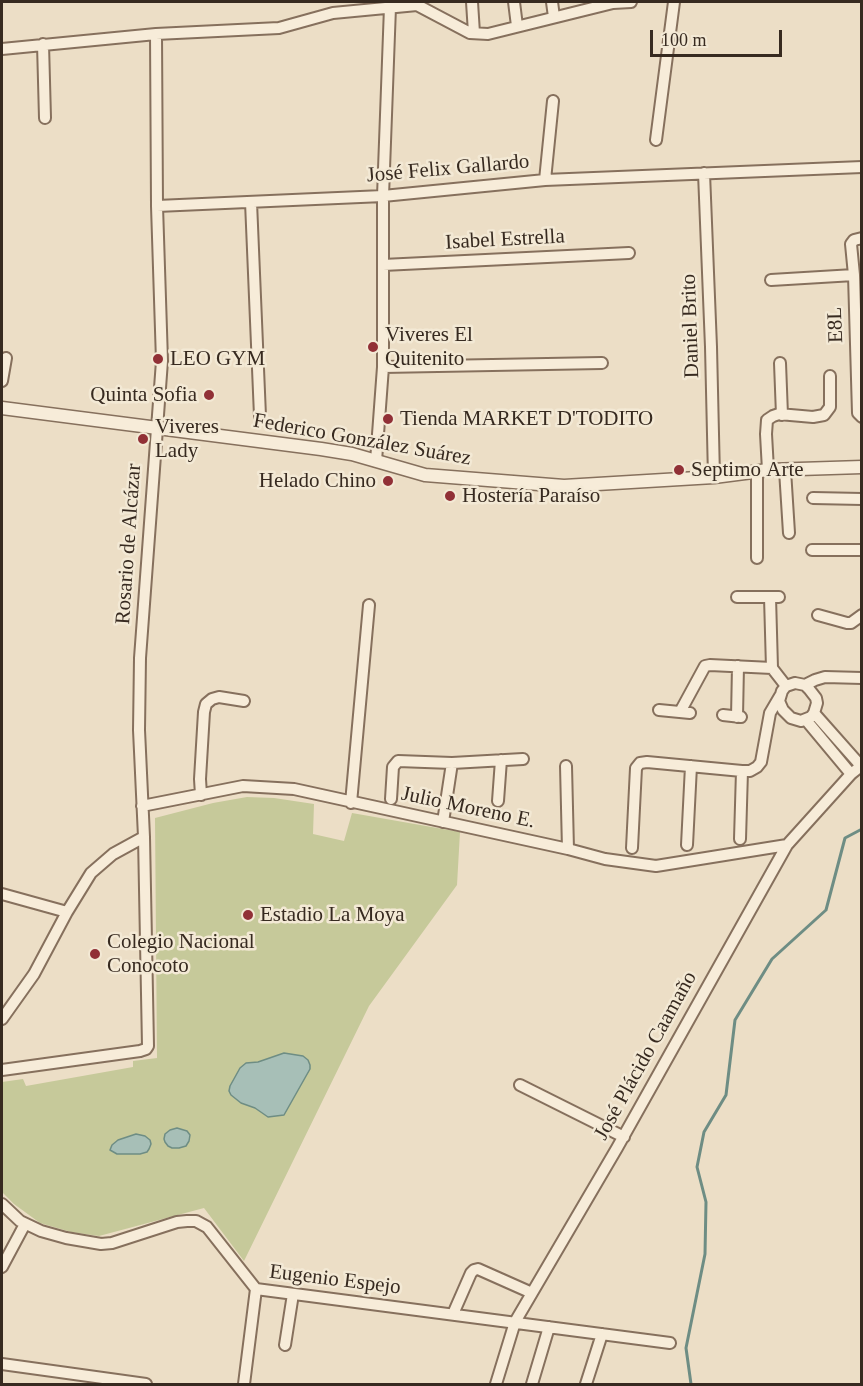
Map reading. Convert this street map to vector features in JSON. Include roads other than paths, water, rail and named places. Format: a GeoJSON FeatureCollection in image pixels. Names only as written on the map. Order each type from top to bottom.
{"type":"FeatureCollection","features":[{"type":"Feature","properties":{"kind":"street"},"geometry":{"type":"LineString","coordinates":[[472,2],[474,33]]}},
{"type":"Feature","properties":{"kind":"street"},"geometry":{"type":"LineString","coordinates":[[514,2],[517,27]]}},
{"type":"Feature","properties":{"kind":"street"},"geometry":{"type":"LineString","coordinates":[[552,2],[554,17]]}},
{"type":"Feature","properties":{"kind":"street"},"geometry":{"type":"LineString","coordinates":[[2,49],[156,34],[279,28],[333,13],[417,5],[470,33],[488,34],[607,3],[631,2]]}},
{"type":"Feature","properties":{"kind":"street"},"geometry":{"type":"LineString","coordinates":[[656,140],[674,2]]}},
{"type":"Feature","properties":{"kind":"street"},"geometry":{"type":"LineString","coordinates":[[376,461],[383,367],[383,196],[390,7]]}},
{"type":"Feature","properties":{"kind":"street","name":"Rosario de Alcázar"},"geometry":{"type":"LineString","coordinates":[[2,1070],[140,1052],[148,1046],[144,837],[139,730],[140,658],[162,361],[157,206],[156,34]]}},
{"type":"Feature","properties":{"kind":"street"},"geometry":{"type":"LineString","coordinates":[[43,44],[45,118]]}},
{"type":"Feature","properties":{"kind":"street"},"geometry":{"type":"LineString","coordinates":[[545,180],[553,101]]}},
{"type":"Feature","properties":{"kind":"street","name":"José Felix Gallardo"},"geometry":{"type":"LineString","coordinates":[[157,206],[383,196],[545,180],[861,167]]}},
{"type":"Feature","properties":{"kind":"street","name":"Daniel Brito"},"geometry":{"type":"LineString","coordinates":[[704,173],[714,477]]}},
{"type":"Feature","properties":{"kind":"street"},"geometry":{"type":"LineString","coordinates":[[251,202],[260,416]]}},
{"type":"Feature","properties":{"kind":"street","name":"E8L"},"geometry":{"type":"LineString","coordinates":[[861,238],[854,240],[851,244],[858,412],[861,417]]}},
{"type":"Feature","properties":{"kind":"street","name":"Isabel Estrella"},"geometry":{"type":"LineString","coordinates":[[383,265],[629,253]]}},
{"type":"Feature","properties":{"kind":"street"},"geometry":{"type":"LineString","coordinates":[[771,280],[854,275]]}},
{"type":"Feature","properties":{"kind":"street"},"geometry":{"type":"LineString","coordinates":[[2,381],[6,358]]}},
{"type":"Feature","properties":{"kind":"street"},"geometry":{"type":"LineString","coordinates":[[383,367],[602,363]]}},
{"type":"Feature","properties":{"kind":"street"},"geometry":{"type":"LineString","coordinates":[[780,363],[782,415]]}},
{"type":"Feature","properties":{"kind":"street"},"geometry":{"type":"LineString","coordinates":[[757,558],[767,420],[773,416],[782,415],[813,417],[824,415],[830,407],[830,376]]}},
{"type":"Feature","properties":{"kind":"street","name":"Federico González Suárez"},"geometry":{"type":"LineString","coordinates":[[2,408],[321,449],[352,454],[425,475],[564,486],[714,477],[763,471],[861,467]]}},
{"type":"Feature","properties":{"kind":"street"},"geometry":{"type":"LineString","coordinates":[[785,470],[789,533]]}},
{"type":"Feature","properties":{"kind":"street"},"geometry":{"type":"LineString","coordinates":[[813,498],[861,499]]}},
{"type":"Feature","properties":{"kind":"street"},"geometry":{"type":"LineString","coordinates":[[812,550],[861,550]]}},
{"type":"Feature","properties":{"kind":"street"},"geometry":{"type":"LineString","coordinates":[[736,597],[775,597],[772,668],[783,691],[779,701],[783,710],[791,718],[796,720],[810,717]]}},
{"type":"Feature","properties":{"kind":"street"},"geometry":{"type":"LineString","coordinates":[[351,803],[369,605]]}},
{"type":"Feature","properties":{"kind":"street"},"geometry":{"type":"LineString","coordinates":[[818,615],[852,623],[861,615]]}},
{"type":"Feature","properties":{"kind":"street"},"geometry":{"type":"LineString","coordinates":[[659,710],[685,712],[705,666],[710,664],[772,668]]}},
{"type":"Feature","properties":{"kind":"street"},"geometry":{"type":"LineString","coordinates":[[723,715],[739,717],[738,666]]}},
{"type":"Feature","properties":{"kind":"street"},"geometry":{"type":"LineString","coordinates":[[632,848],[636,768],[640,763],[750,771],[761,762],[770,713],[783,691],[795,683],[805,685],[825,676],[861,678]]}},
{"type":"Feature","properties":{"kind":"street"},"geometry":{"type":"LineString","coordinates":[[805,685],[816,698],[817,703],[810,717]]}},
{"type":"Feature","properties":{"kind":"street"},"geometry":{"type":"LineString","coordinates":[[201,795],[200,778],[206,704],[219,697],[244,701]]}},
{"type":"Feature","properties":{"kind":"street"},"geometry":{"type":"LineString","coordinates":[[770,713],[783,710]]}},
{"type":"Feature","properties":{"kind":"street"},"geometry":{"type":"LineString","coordinates":[[810,717],[861,765]]}},
{"type":"Feature","properties":{"kind":"street"},"geometry":{"type":"LineString","coordinates":[[810,717],[851,774]]}},
{"type":"Feature","properties":{"kind":"street"},"geometry":{"type":"LineString","coordinates":[[391,799],[393,767],[399,761],[452,763],[523,759]]}},
{"type":"Feature","properties":{"kind":"street"},"geometry":{"type":"LineString","coordinates":[[498,801],[501,760]]}},
{"type":"Feature","properties":{"kind":"street"},"geometry":{"type":"LineString","coordinates":[[443,822],[452,763]]}},
{"type":"Feature","properties":{"kind":"street","name":"José Plácido Caamaño"},"geometry":{"type":"LineString","coordinates":[[496,1384],[515,1322],[624,1137],[786,846],[861,765]]}},
{"type":"Feature","properties":{"kind":"street"},"geometry":{"type":"LineString","coordinates":[[566,766],[568,849]]}},
{"type":"Feature","properties":{"kind":"street"},"geometry":{"type":"LineString","coordinates":[[687,845],[691,766]]}},
{"type":"Feature","properties":{"kind":"street"},"geometry":{"type":"LineString","coordinates":[[740,839],[742,771]]}},
{"type":"Feature","properties":{"kind":"street","name":"Julio Moreno E."},"geometry":{"type":"LineString","coordinates":[[142,806],[243,786],[294,789],[605,859],[656,866],[786,846]]}},
{"type":"Feature","properties":{"kind":"street"},"geometry":{"type":"LineString","coordinates":[[2,1019],[34,974],[91,873],[113,854],[144,837]]}},
{"type":"Feature","properties":{"kind":"street"},"geometry":{"type":"LineString","coordinates":[[2,894],[67,912]]}},
{"type":"Feature","properties":{"kind":"street"},"geometry":{"type":"LineString","coordinates":[[520,1085],[624,1137]]}},
{"type":"Feature","properties":{"kind":"street","name":"Eugenio Espejo"},"geometry":{"type":"LineString","coordinates":[[2,1204],[20,1221],[41,1231],[101,1244],[112,1243],[177,1222],[196,1221],[207,1227],[256,1289],[670,1343]]}},
{"type":"Feature","properties":{"kind":"street"},"geometry":{"type":"LineString","coordinates":[[2,1267],[25,1224]]}},
{"type":"Feature","properties":{"kind":"street"},"geometry":{"type":"LineString","coordinates":[[453,1314],[474,1270],[478,1269],[532,1293]]}},
{"type":"Feature","properties":{"kind":"street"},"geometry":{"type":"LineString","coordinates":[[244,1384],[256,1289]]}},
{"type":"Feature","properties":{"kind":"street"},"geometry":{"type":"LineString","coordinates":[[285,1345],[293,1294]]}},
{"type":"Feature","properties":{"kind":"street"},"geometry":{"type":"LineString","coordinates":[[532,1384],[549,1327]]}},
{"type":"Feature","properties":{"kind":"street"},"geometry":{"type":"LineString","coordinates":[[586,1384],[602,1334]]}},
{"type":"Feature","properties":{"kind":"street"},"geometry":{"type":"LineString","coordinates":[[2,1364],[146,1384]]}},
{"type":"Feature","properties":{"kind":"water"},"geometry":{"type":"Polygon","coordinates":[[[284,1053],[303,1056],[308,1060],[310,1069],[284,1115],[268,1117],[231,1095],[230,1086],[240,1068],[246,1063],[258,1062],[284,1053]]]}},
{"type":"Feature","properties":{"kind":"water"},"geometry":{"type":"Polygon","coordinates":[[[177,1128],[187,1131],[190,1135],[189,1141],[186,1146],[172,1148],[165,1142],[165,1134],[177,1128]]]}},
{"type":"Feature","properties":{"kind":"water"},"geometry":{"type":"Polygon","coordinates":[[[136,1134],[150,1140],[151,1144],[147,1152],[117,1154],[110,1150],[118,1140],[136,1134]]]}},
{"type":"Feature","properties":{"kind":"waterway"},"geometry":{"type":"LineString","coordinates":[[691,1384],[686,1348],[705,1254],[706,1202],[697,1167],[704,1132],[726,1095],[735,1020],[772,959],[826,910],[845,838],[862,829]]}},
{"type":"Feature","properties":{"kind":"place","name":"Viveres El Quitenito"},"geometry":{"type":"Point","coordinates":[373,347]}},
{"type":"Feature","properties":{"kind":"place","name":"LEO GYM"},"geometry":{"type":"Point","coordinates":[158,359]}},
{"type":"Feature","properties":{"kind":"place","name":"Quinta Sofia"},"geometry":{"type":"Point","coordinates":[209,395]}},
{"type":"Feature","properties":{"kind":"place","name":"Tienda MARKET D'TODITO"},"geometry":{"type":"Point","coordinates":[388,419]}},
{"type":"Feature","properties":{"kind":"place","name":"Viveres Lady"},"geometry":{"type":"Point","coordinates":[143,439]}},
{"type":"Feature","properties":{"kind":"place","name":"Septimo Arte"},"geometry":{"type":"Point","coordinates":[679,470]}},
{"type":"Feature","properties":{"kind":"place","name":"Helado Chino"},"geometry":{"type":"Point","coordinates":[388,481]}},
{"type":"Feature","properties":{"kind":"place","name":"Hostería Paraíso"},"geometry":{"type":"Point","coordinates":[450,496]}},
{"type":"Feature","properties":{"kind":"place","name":"Estadio La Moya"},"geometry":{"type":"Point","coordinates":[248,915]}},
{"type":"Feature","properties":{"kind":"place","name":"Colegio Nacional Conocoto"},"geometry":{"type":"Point","coordinates":[95,954]}}]}
